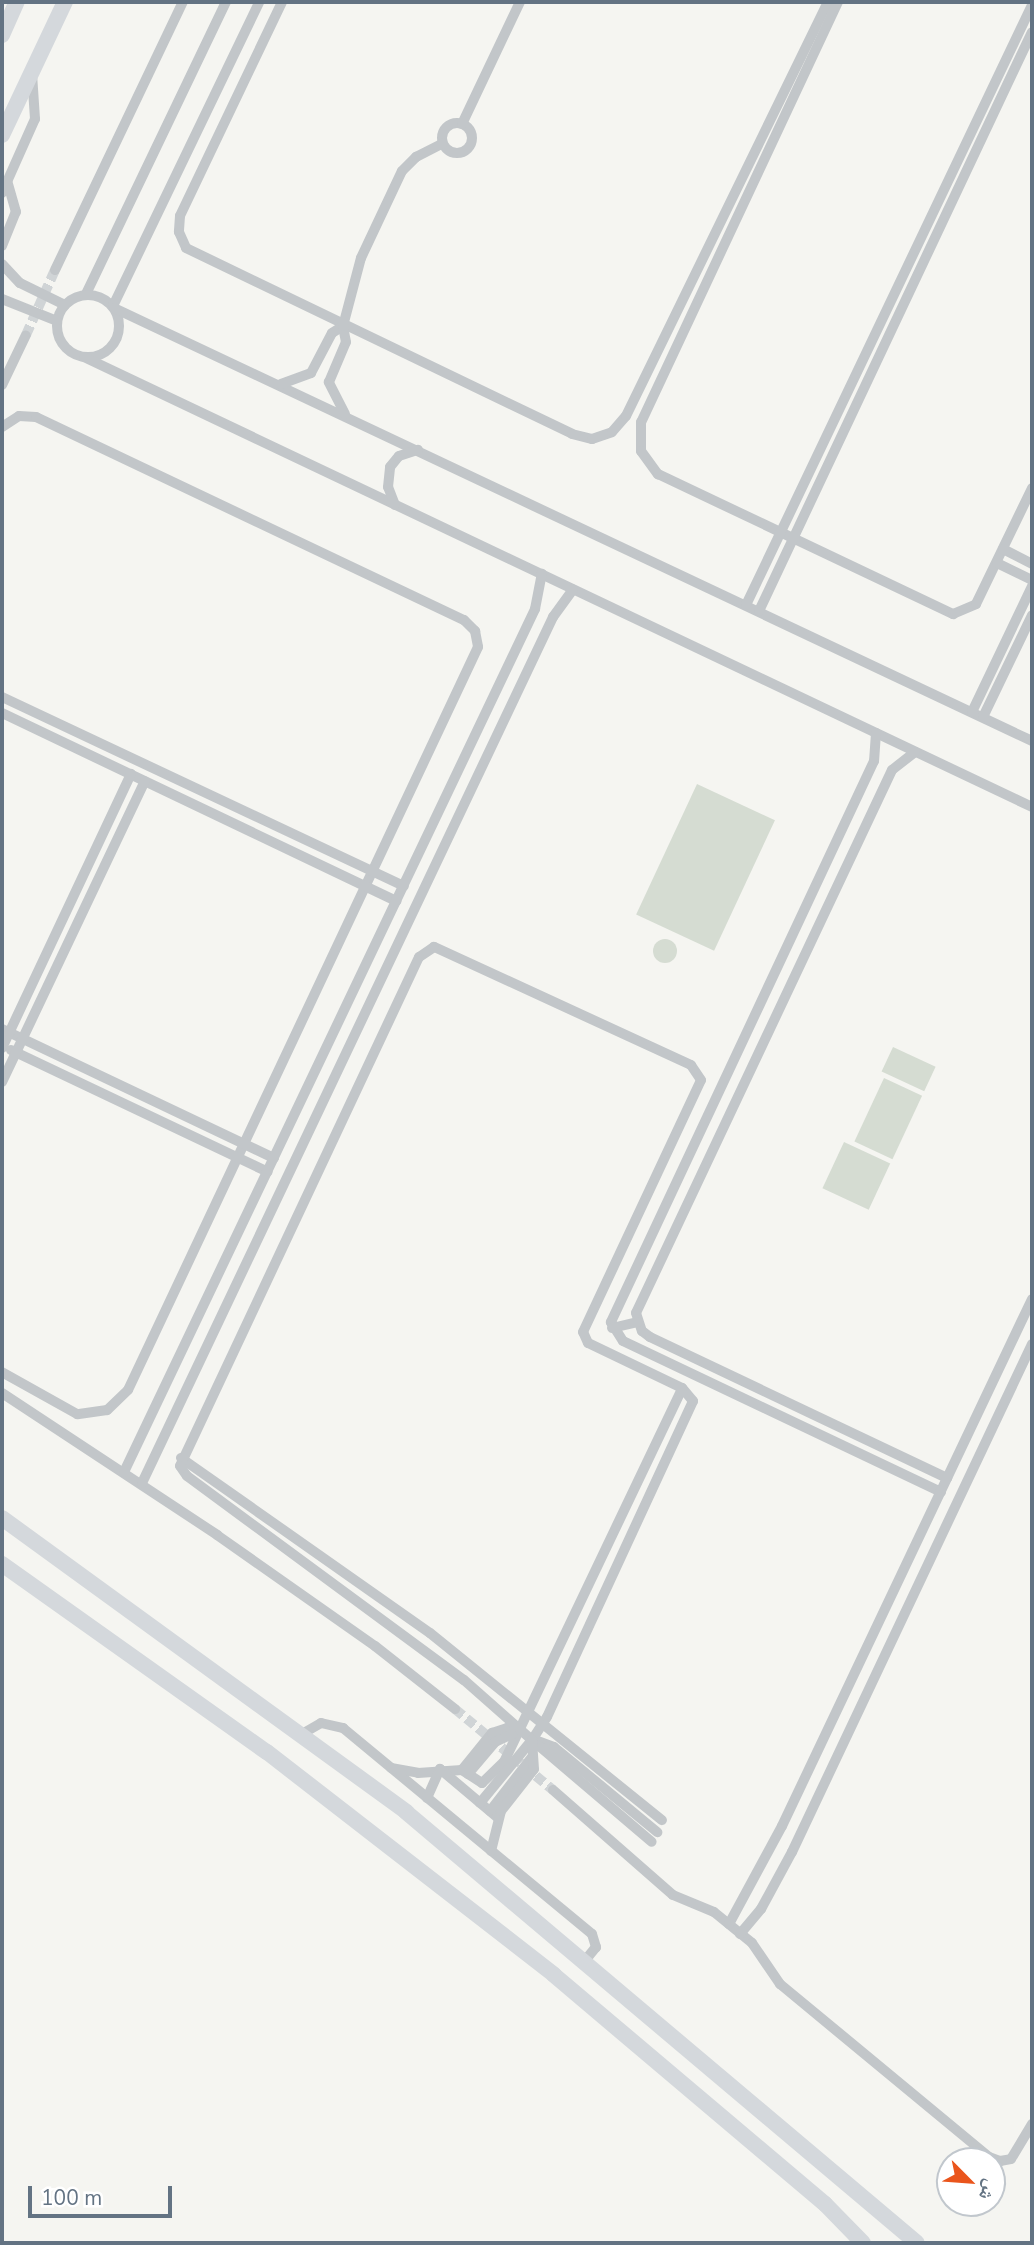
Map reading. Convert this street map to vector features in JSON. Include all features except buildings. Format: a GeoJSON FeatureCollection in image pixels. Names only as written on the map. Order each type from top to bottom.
{"type":"FeatureCollection","features":[{"type":"Feature","properties":{"kind":"main road"},"geometry":{"type":"LineString","coordinates":[[2,35],[18,2]]}},
{"type":"Feature","properties":{"kind":"main road"},"geometry":{"type":"LineString","coordinates":[[2,135],[65,2]]}},
{"type":"Feature","properties":{"kind":"main road"},"geometry":{"type":"LineString","coordinates":[[2,1518],[406,1812],[917,2243]]}},
{"type":"Feature","properties":{"kind":"main road"},"geometry":{"type":"LineString","coordinates":[[2,1564],[267,1752],[554,1975],[825,2204],[863,2243]]}},
{"type":"Feature","properties":{"kind":"street"},"geometry":{"type":"LineString","coordinates":[[55,270],[183,2]]}},
{"type":"Feature","properties":{"kind":"street"},"geometry":{"type":"LineString","coordinates":[[86,294],[226,2]]}},
{"type":"Feature","properties":{"kind":"street"},"geometry":{"type":"LineString","coordinates":[[84,357],[102,354],[115,342],[120,325],[114,307],[258,2]]}},
{"type":"Feature","properties":{"kind":"street"},"geometry":{"type":"LineString","coordinates":[[282,2],[180,216],[179,233],[192,254],[572,435],[592,439],[612,432],[626,416],[828,2]]}},
{"type":"Feature","properties":{"kind":"street"},"geometry":{"type":"LineString","coordinates":[[462,124],[520,2]]}},
{"type":"Feature","properties":{"kind":"street"},"geometry":{"type":"LineString","coordinates":[[838,2],[639,432],[645,460],[658,474],[953,614],[976,604],[1032,488]]}},
{"type":"Feature","properties":{"kind":"street"},"geometry":{"type":"LineString","coordinates":[[746,605],[1032,5]]}},
{"type":"Feature","properties":{"kind":"street"},"geometry":{"type":"LineString","coordinates":[[758,611],[1032,33]]}},
{"type":"Feature","properties":{"kind":"street"},"geometry":{"type":"LineString","coordinates":[[2,193],[35,119],[32,71]]}},
{"type":"Feature","properties":{"kind":"street"},"geometry":{"type":"LineString","coordinates":[[443,143],[452,152],[465,150],[472,139],[462,124]]}},
{"type":"Feature","properties":{"kind":"street"},"geometry":{"type":"LineString","coordinates":[[347,416],[330,392],[334,365],[346,342],[343,326],[361,258],[397,180],[416,157],[443,143],[447,127],[462,124]]}},
{"type":"Feature","properties":{"kind":"street"},"geometry":{"type":"LineString","coordinates":[[2,246],[16,212],[7,181]]}},
{"type":"Feature","properties":{"kind":"street"},"geometry":{"type":"LineString","coordinates":[[2,264],[18,280],[65,304]]}},
{"type":"Feature","properties":{"kind":"street"},"geometry":{"type":"LineString","coordinates":[[18,280],[5,299],[57,321]]}},
{"type":"Feature","properties":{"kind":"street"},"geometry":{"type":"LineString","coordinates":[[1032,741],[114,307],[101,297],[86,294],[65,304],[57,321],[63,345],[84,357],[1032,807]]}},
{"type":"Feature","properties":{"kind":"street"},"geometry":{"type":"LineString","coordinates":[[280,384],[307,376],[320,359],[332,333],[343,326]]}},
{"type":"Feature","properties":{"kind":"street"},"geometry":{"type":"LineString","coordinates":[[2,385],[26,335]]}},
{"type":"Feature","properties":{"kind":"street"},"geometry":{"type":"LineString","coordinates":[[320,359],[334,365]]}},
{"type":"Feature","properties":{"kind":"street"},"geometry":{"type":"LineString","coordinates":[[2,427],[19,416],[36,418],[473,628],[477,655],[244,1144],[208,1228],[119,1402],[92,1414],[70,1412],[2,1372]]}},
{"type":"Feature","properties":{"kind":"street"},"geometry":{"type":"LineString","coordinates":[[395,505],[387,487],[390,467],[399,456],[418,450]]}},
{"type":"Feature","properties":{"kind":"street"},"geometry":{"type":"LineString","coordinates":[[1003,549],[1032,564]]}},
{"type":"Feature","properties":{"kind":"street"},"geometry":{"type":"LineString","coordinates":[[996,562],[1032,580]]}},
{"type":"Feature","properties":{"kind":"street"},"geometry":{"type":"LineString","coordinates":[[124,1472],[536,609],[542,574]]}},
{"type":"Feature","properties":{"kind":"street"},"geometry":{"type":"LineString","coordinates":[[977,715],[1032,586]]}},
{"type":"Feature","properties":{"kind":"street"},"geometry":{"type":"LineString","coordinates":[[142,1483],[557,609],[573,589]]}},
{"type":"Feature","properties":{"kind":"street"},"geometry":{"type":"LineString","coordinates":[[977,715],[1032,615]]}},
{"type":"Feature","properties":{"kind":"street"},"geometry":{"type":"LineString","coordinates":[[2,697],[404,886]]}},
{"type":"Feature","properties":{"kind":"street"},"geometry":{"type":"LineString","coordinates":[[2,713],[397,901]]}},
{"type":"Feature","properties":{"kind":"street"},"geometry":{"type":"LineString","coordinates":[[876,733],[877,755],[634,1268],[612,1316],[612,1328],[623,1341],[941,1492]]}},
{"type":"Feature","properties":{"kind":"street"},"geometry":{"type":"LineString","coordinates":[[470,744],[489,753]]}},
{"type":"Feature","properties":{"kind":"street"},"geometry":{"type":"LineString","coordinates":[[637,1322],[639,1306],[892,770],[915,752]]}},
{"type":"Feature","properties":{"kind":"street"},"geometry":{"type":"LineString","coordinates":[[131,774],[6,1030],[2,1046],[268,1172]]}},
{"type":"Feature","properties":{"kind":"street"},"geometry":{"type":"LineString","coordinates":[[2,1082],[145,781]]}},
{"type":"Feature","properties":{"kind":"street"},"geometry":{"type":"LineString","coordinates":[[828,859],[846,868]]}},
{"type":"Feature","properties":{"kind":"street"},"geometry":{"type":"LineString","coordinates":[[480,1803],[532,1740],[542,1724],[692,1405],[691,1394],[588,1343],[583,1332],[699,1087],[699,1073],[691,1065],[434,947],[419,957],[181,1458],[184,1474],[494,1707],[532,1740],[654,1837]]}},
{"type":"Feature","properties":{"kind":"street"},"geometry":{"type":"LineString","coordinates":[[344,1013],[362,1021]]}},
{"type":"Feature","properties":{"kind":"street"},"geometry":{"type":"LineString","coordinates":[[6,1030],[274,1158]]}},
{"type":"Feature","properties":{"kind":"street"},"geometry":{"type":"LineString","coordinates":[[634,1268],[653,1276]]}},
{"type":"Feature","properties":{"kind":"street"},"geometry":{"type":"LineString","coordinates":[[729,1924],[765,1859],[1032,1299]]}},
{"type":"Feature","properties":{"kind":"street"},"geometry":{"type":"LineString","coordinates":[[612,1328],[637,1322]]}},
{"type":"Feature","properties":{"kind":"street"},"geometry":{"type":"LineString","coordinates":[[637,1322],[650,1336],[947,1478]]}},
{"type":"Feature","properties":{"kind":"street"},"geometry":{"type":"LineString","coordinates":[[195,1325],[214,1333]]}},
{"type":"Feature","properties":{"kind":"street"},"geometry":{"type":"LineString","coordinates":[[740,1934],[783,1868],[1032,1345]]}},
{"type":"Feature","properties":{"kind":"street"},"geometry":{"type":"LineString","coordinates":[[391,1768],[418,1773],[440,1769],[465,1772],[487,1782],[522,1731],[682,1388]]}},
{"type":"Feature","properties":{"kind":"street"},"geometry":{"type":"LineString","coordinates":[[2,1393],[142,1483],[367,1640],[455,1709]]}},
{"type":"Feature","properties":{"kind":"street"},"geometry":{"type":"LineString","coordinates":[[978,1413],[996,1421]]}},
{"type":"Feature","properties":{"kind":"street"},"geometry":{"type":"LineString","coordinates":[[181,1458],[260,1510],[506,1695],[662,1820]]}},
{"type":"Feature","properties":{"kind":"street"},"geometry":{"type":"LineString","coordinates":[[249,1523],[260,1510]]}},
{"type":"Feature","properties":{"kind":"street"},"geometry":{"type":"LineString","coordinates":[[889,1600],[907,1609]]}},
{"type":"Feature","properties":{"kind":"street"},"geometry":{"type":"LineString","coordinates":[[494,1707],[506,1695]]}},
{"type":"Feature","properties":{"kind":"street"},"geometry":{"type":"LineString","coordinates":[[302,1734],[321,1723],[334,1724],[391,1768],[594,1936],[596,1947],[584,1962]]}},
{"type":"Feature","properties":{"kind":"street"},"geometry":{"type":"LineString","coordinates":[[465,1772],[497,1730],[522,1731]]}},
{"type":"Feature","properties":{"kind":"street"},"geometry":{"type":"LineString","coordinates":[[491,1851],[494,1815],[534,1769],[532,1740]]}},
{"type":"Feature","properties":{"kind":"street"},"geometry":{"type":"LineString","coordinates":[[440,1769],[494,1815]]}},
{"type":"Feature","properties":{"kind":"street"},"geometry":{"type":"LineString","coordinates":[[427,1798],[440,1769]]}},
{"type":"Feature","properties":{"kind":"street"},"geometry":{"type":"LineString","coordinates":[[553,1790],[673,1895],[709,1909],[729,1924],[761,1953],[776,1980],[989,2157],[1011,2159],[1032,2124]]}},
{"type":"Feature","properties":{"kind":"street"},"geometry":{"type":"LineString","coordinates":[[765,1859],[783,1868]]}},
{"type":"Feature","properties":{"kind":"shaded area"},"geometry":{"type":"Polygon","coordinates":[[[697,784],[775,820],[714,951],[636,915],[697,784]]]}},
{"type":"Feature","properties":{"kind":"shaded area"},"geometry":{"type":"Polygon","coordinates":[[[665,939],[674,942],[677,951],[674,960],[665,963],[656,960],[653,951],[656,942],[665,939]]]}},
{"type":"Feature","properties":{"kind":"shaded area"},"geometry":{"type":"Polygon","coordinates":[[[893,1047],[936,1067],[924,1091],[882,1071],[893,1047]]]}},
{"type":"Feature","properties":{"kind":"shaded area"},"geometry":{"type":"Polygon","coordinates":[[[884,1078],[922,1096],[892,1159],[854,1141],[884,1078]]]}},
{"type":"Feature","properties":{"kind":"shaded area"},"geometry":{"type":"Polygon","coordinates":[[[844,1142],[890,1164],[869,1210],[822,1188],[844,1142]]]}},
{"type":"Feature","properties":{"kind":"tunnel"},"geometry":{"type":"LineString","coordinates":[[26,335],[55,270]]}},
{"type":"Feature","properties":{"kind":"tunnel"},"geometry":{"type":"LineString","coordinates":[[455,1709],[553,1790]]}}]}
